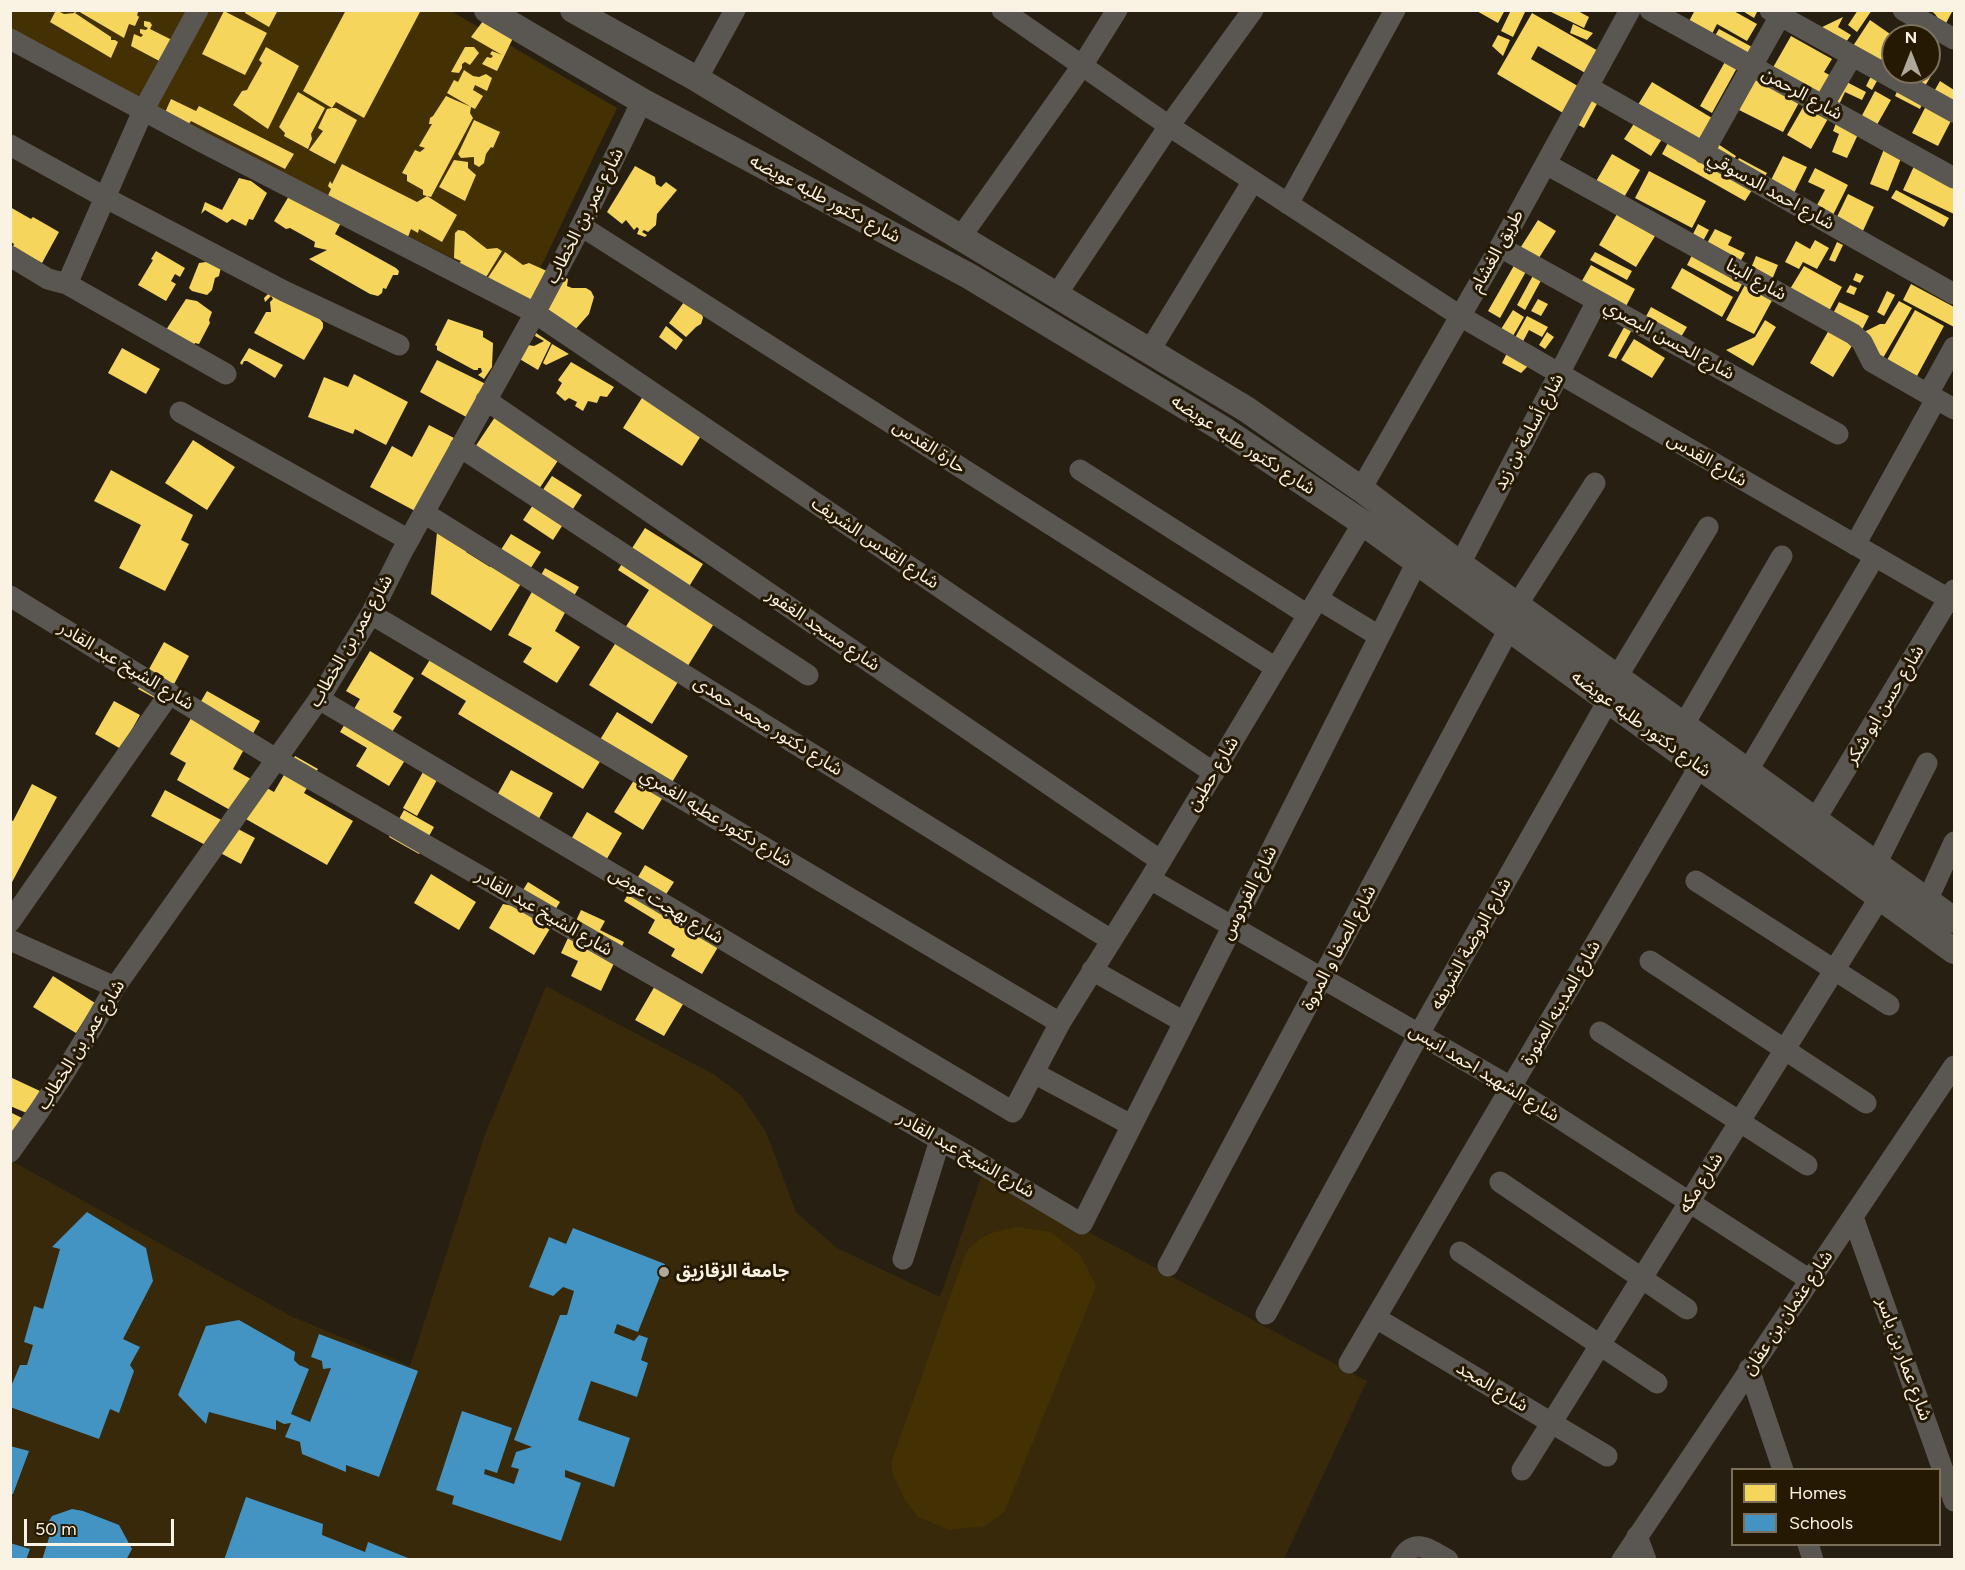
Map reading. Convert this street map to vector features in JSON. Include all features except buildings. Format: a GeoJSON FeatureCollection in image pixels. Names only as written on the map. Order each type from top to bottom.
{"type":"FeatureCollection","features":[{"type":"Feature","properties":{"kind":"street"},"geometry":{"type":"LineString","coordinates":[[67,284],[143,111],[198,10]]}},
{"type":"Feature","properties":{"kind":"street","name":"شارع دكتور طلبه عويضه"},"geometry":{"type":"LineString","coordinates":[[487,10],[642,101],[969,276],[1226,432],[1363,523],[1417,562],[1513,617],[1612,689],[1699,767],[1954,951]]}},
{"type":"Feature","properties":{"kind":"street"},"geometry":{"type":"LineString","coordinates":[[697,80],[735,10]]}},
{"type":"Feature","properties":{"kind":"street","name":"شارع القدس"},"geometry":{"type":"LineString","coordinates":[[1002,10],[1169,126],[1460,316],[1855,545],[1953,597]]}},
{"type":"Feature","properties":{"kind":"street"},"geometry":{"type":"LineString","coordinates":[[960,238],[1082,66],[1116,10]]}},
{"type":"Feature","properties":{"kind":"street"},"geometry":{"type":"LineString","coordinates":[[1057,294],[1169,126],[1253,10]]}},
{"type":"Feature","properties":{"kind":"street"},"geometry":{"type":"LineString","coordinates":[[1288,204],[1395,10]]}},
{"type":"Feature","properties":{"kind":"street","name":"طريق الغشام"},"geometry":{"type":"LineString","coordinates":[[1361,489],[1500,247],[1630,10]]}},
{"type":"Feature","properties":{"kind":"street","name":"شارع الرحمن"},"geometry":{"type":"LineString","coordinates":[[1650,10],[1954,178]]}},
{"type":"Feature","properties":{"kind":"street"},"geometry":{"type":"LineString","coordinates":[[1903,10],[1954,39]]}},
{"type":"Feature","properties":{"kind":"street","name":"شارع دكتور طلبه عويضه"},"geometry":{"type":"LineString","coordinates":[[582,13],[1057,294],[1246,409],[1361,489],[1460,564],[1513,617]]}},
{"type":"Feature","properties":{"kind":"street"},"geometry":{"type":"LineString","coordinates":[[1703,153],[1752,66],[1775,13],[1954,112]]}},
{"type":"Feature","properties":{"kind":"street","name":"شارع القدس الشريف"},"geometry":{"type":"LineString","coordinates":[[10,39],[143,111],[535,314],[1214,772]]}},
{"type":"Feature","properties":{"kind":"street"},"geometry":{"type":"LineString","coordinates":[[1823,106],[1852,56]]}},
{"type":"Feature","properties":{"kind":"street","name":"شارع احمد الدسوقي"},"geometry":{"type":"LineString","coordinates":[[1588,87],[1954,294]]}},
{"type":"Feature","properties":{"kind":"street","name":"شارع عمر بن الخطاب"},"geometry":{"type":"LineString","coordinates":[[10,1152],[39,1112],[116,987],[319,699],[371,614],[409,540],[535,314],[642,101]]}},
{"type":"Feature","properties":{"kind":"street"},"geometry":{"type":"LineString","coordinates":[[10,146],[284,291],[399,345]]}},
{"type":"Feature","properties":{"kind":"street","name":"شارع البنا"},"geometry":{"type":"LineString","coordinates":[[1546,164],[1853,334],[1862,342],[1872,362],[1954,410]]}},
{"type":"Feature","properties":{"kind":"street"},"geometry":{"type":"LineString","coordinates":[[1150,350],[1253,181]]}},
{"type":"Feature","properties":{"kind":"street","name":"حارة القدس"},"geometry":{"type":"LineString","coordinates":[[581,226],[1276,669]]}},
{"type":"Feature","properties":{"kind":"street","name":"شارع الحسن البصري"},"geometry":{"type":"LineString","coordinates":[[1500,247],[1838,434]]}},
{"type":"Feature","properties":{"kind":"street"},"geometry":{"type":"LineString","coordinates":[[10,256],[48,279],[67,284],[226,374]]}},
{"type":"Feature","properties":{"kind":"street","name":"شارع أسامة بن زيد"},"geometry":{"type":"LineString","coordinates":[[1460,564],[1598,301]]}},
{"type":"Feature","properties":{"kind":"street"},"geometry":{"type":"LineString","coordinates":[[1855,545],[1932,397],[1954,347]]}},
{"type":"Feature","properties":{"kind":"street","name":"شارع مسجد الغفور"},"geometry":{"type":"LineString","coordinates":[[486,400],[1161,861]]}},
{"type":"Feature","properties":{"kind":"street"},"geometry":{"type":"LineString","coordinates":[[180,412],[409,540]]}},
{"type":"Feature","properties":{"kind":"street"},"geometry":{"type":"LineString","coordinates":[[460,447],[808,675]]}},
{"type":"Feature","properties":{"kind":"street"},"geometry":{"type":"LineString","coordinates":[[1080,470],[1313,607],[1379,636]]}},
{"type":"Feature","properties":{"kind":"street","name":"شارع الصفا و المروة"},"geometry":{"type":"LineString","coordinates":[[1168,1266],[1513,617],[1595,483]]}},
{"type":"Feature","properties":{"kind":"street","name":"شارع دكتور محمد حمدى"},"geometry":{"type":"LineString","coordinates":[[424,513],[1111,940]]}},
{"type":"Feature","properties":{"kind":"street","name":"شارع حطين"},"geometry":{"type":"LineString","coordinates":[[1013,1112],[1060,1023],[1161,861],[1363,523]]}},
{"type":"Feature","properties":{"kind":"street","name":"شارع الروضة الشريفه"},"geometry":{"type":"LineString","coordinates":[[1266,1314],[1612,689],[1708,527]]}},
{"type":"Feature","properties":{"kind":"street"},"geometry":{"type":"LineString","coordinates":[[1683,726],[1782,556]]}},
{"type":"Feature","properties":{"kind":"street"},"geometry":{"type":"LineString","coordinates":[[1747,772],[1875,556]]}},
{"type":"Feature","properties":{"kind":"street","name":"شارع الفردوس"},"geometry":{"type":"LineString","coordinates":[[1082,1224],[1417,562]]}},
{"type":"Feature","properties":{"kind":"street","name":"شارع الشيخ عبد القادر"},"geometry":{"type":"LineString","coordinates":[[10,596],[276,759],[1082,1224]]}},
{"type":"Feature","properties":{"kind":"street","name":"شارع حسن ابو شكر"},"geometry":{"type":"LineString","coordinates":[[1815,820],[1953,597]]}},
{"type":"Feature","properties":{"kind":"street","name":"شارع دكتور عطيه الغمري"},"geometry":{"type":"LineString","coordinates":[[371,614],[1060,1023]]}},
{"type":"Feature","properties":{"kind":"street","name":"شارع دكتور طلبه عويضه"},"geometry":{"type":"LineString","coordinates":[[1612,689],[1683,726],[1954,920]]}},
{"type":"Feature","properties":{"kind":"street"},"geometry":{"type":"LineString","coordinates":[[10,922],[170,693]]}},
{"type":"Feature","properties":{"kind":"street","name":"شارع بهجت عوض"},"geometry":{"type":"LineString","coordinates":[[319,699],[1013,1112]]}},
{"type":"Feature","properties":{"kind":"street"},"geometry":{"type":"LineString","coordinates":[[1876,864],[1927,763]]}},
{"type":"Feature","properties":{"kind":"street","name":"شارع المدينه المنورة"},"geometry":{"type":"LineString","coordinates":[[1349,1363],[1699,767]]}},
{"type":"Feature","properties":{"kind":"street"},"geometry":{"type":"LineString","coordinates":[[1927,900],[1954,842]]}},
{"type":"Feature","properties":{"kind":"street","name":"شارع الشهيد احمد انيس"},"geometry":{"type":"LineString","coordinates":[[1150,879],[1511,1087],[1810,1280]]}},
{"type":"Feature","properties":{"kind":"street"},"geometry":{"type":"LineString","coordinates":[[1696,881],[1889,1005]]}},
{"type":"Feature","properties":{"kind":"street","name":"شارع مكه"},"geometry":{"type":"LineString","coordinates":[[1522,1470],[1880,897]]}},
{"type":"Feature","properties":{"kind":"street"},"geometry":{"type":"LineString","coordinates":[[10,940],[116,987]]}},
{"type":"Feature","properties":{"kind":"street"},"geometry":{"type":"LineString","coordinates":[[1650,961],[1866,1103]]}},
{"type":"Feature","properties":{"kind":"street"},"geometry":{"type":"LineString","coordinates":[[1092,970],[1184,1022]]}},
{"type":"Feature","properties":{"kind":"street"},"geometry":{"type":"LineString","coordinates":[[1600,1032],[1807,1165]]}},
{"type":"Feature","properties":{"kind":"street","name":"شارع عثمان بن عفان"},"geometry":{"type":"LineString","coordinates":[[1622,1560],[1954,1068]]}},
{"type":"Feature","properties":{"kind":"street"},"geometry":{"type":"LineString","coordinates":[[1034,1073],[1131,1125]]}},
{"type":"Feature","properties":{"kind":"street"},"geometry":{"type":"LineString","coordinates":[[903,1259],[940,1140]]}},
{"type":"Feature","properties":{"kind":"street"},"geometry":{"type":"LineString","coordinates":[[1500,1182],[1688,1309]]}},
{"type":"Feature","properties":{"kind":"street","name":"شارع عمار بن ياسر"},"geometry":{"type":"LineString","coordinates":[[1853,1217],[1954,1501]]}},
{"type":"Feature","properties":{"kind":"street"},"geometry":{"type":"LineString","coordinates":[[1460,1252],[1657,1383]]}},
{"type":"Feature","properties":{"kind":"street","name":"شارع المجد"},"geometry":{"type":"LineString","coordinates":[[1376,1317],[1607,1456]]}},
{"type":"Feature","properties":{"kind":"street"},"geometry":{"type":"LineString","coordinates":[[1749,1369],[1782,1468]]}},
{"type":"Feature","properties":{"kind":"street"},"geometry":{"type":"LineString","coordinates":[[1637,1536],[1646,1560]]}},
{"type":"Feature","properties":{"kind":"street"},"geometry":{"type":"LineString","coordinates":[[1401,1560],[1408,1549],[1419,1546],[1448,1560]]}},
{"type":"Feature","properties":{"kind":"shaded area"},"geometry":{"type":"Polygon","coordinates":[[[10,11],[451,11],[617,108],[527,296],[11,35],[10,11]]]}},
{"type":"Feature","properties":{"kind":"shaded area","name":"جامعة الزقازيق"},"geometry":{"type":"Polygon","coordinates":[[[546,986],[715,1075],[741,1095],[766,1132],[796,1212],[837,1248],[940,1297],[982,1175],[1367,1381],[1284,1559],[11,1559],[10,1160],[291,1316],[410,1366],[484,1137],[546,986]]]}},
{"type":"Feature","properties":{"kind":"shaded area"},"geometry":{"type":"Polygon","coordinates":[[[1017,1227],[1051,1232],[1080,1255],[1096,1286],[1005,1511],[985,1526],[949,1530],[918,1517],[905,1500],[892,1472],[892,1460],[966,1252],[989,1234],[1017,1227]]]}},
{"type":"Feature","properties":{"kind":"place","name":"جامعة الزقازيق"},"geometry":{"type":"Point","coordinates":[664,1272]}}]}
